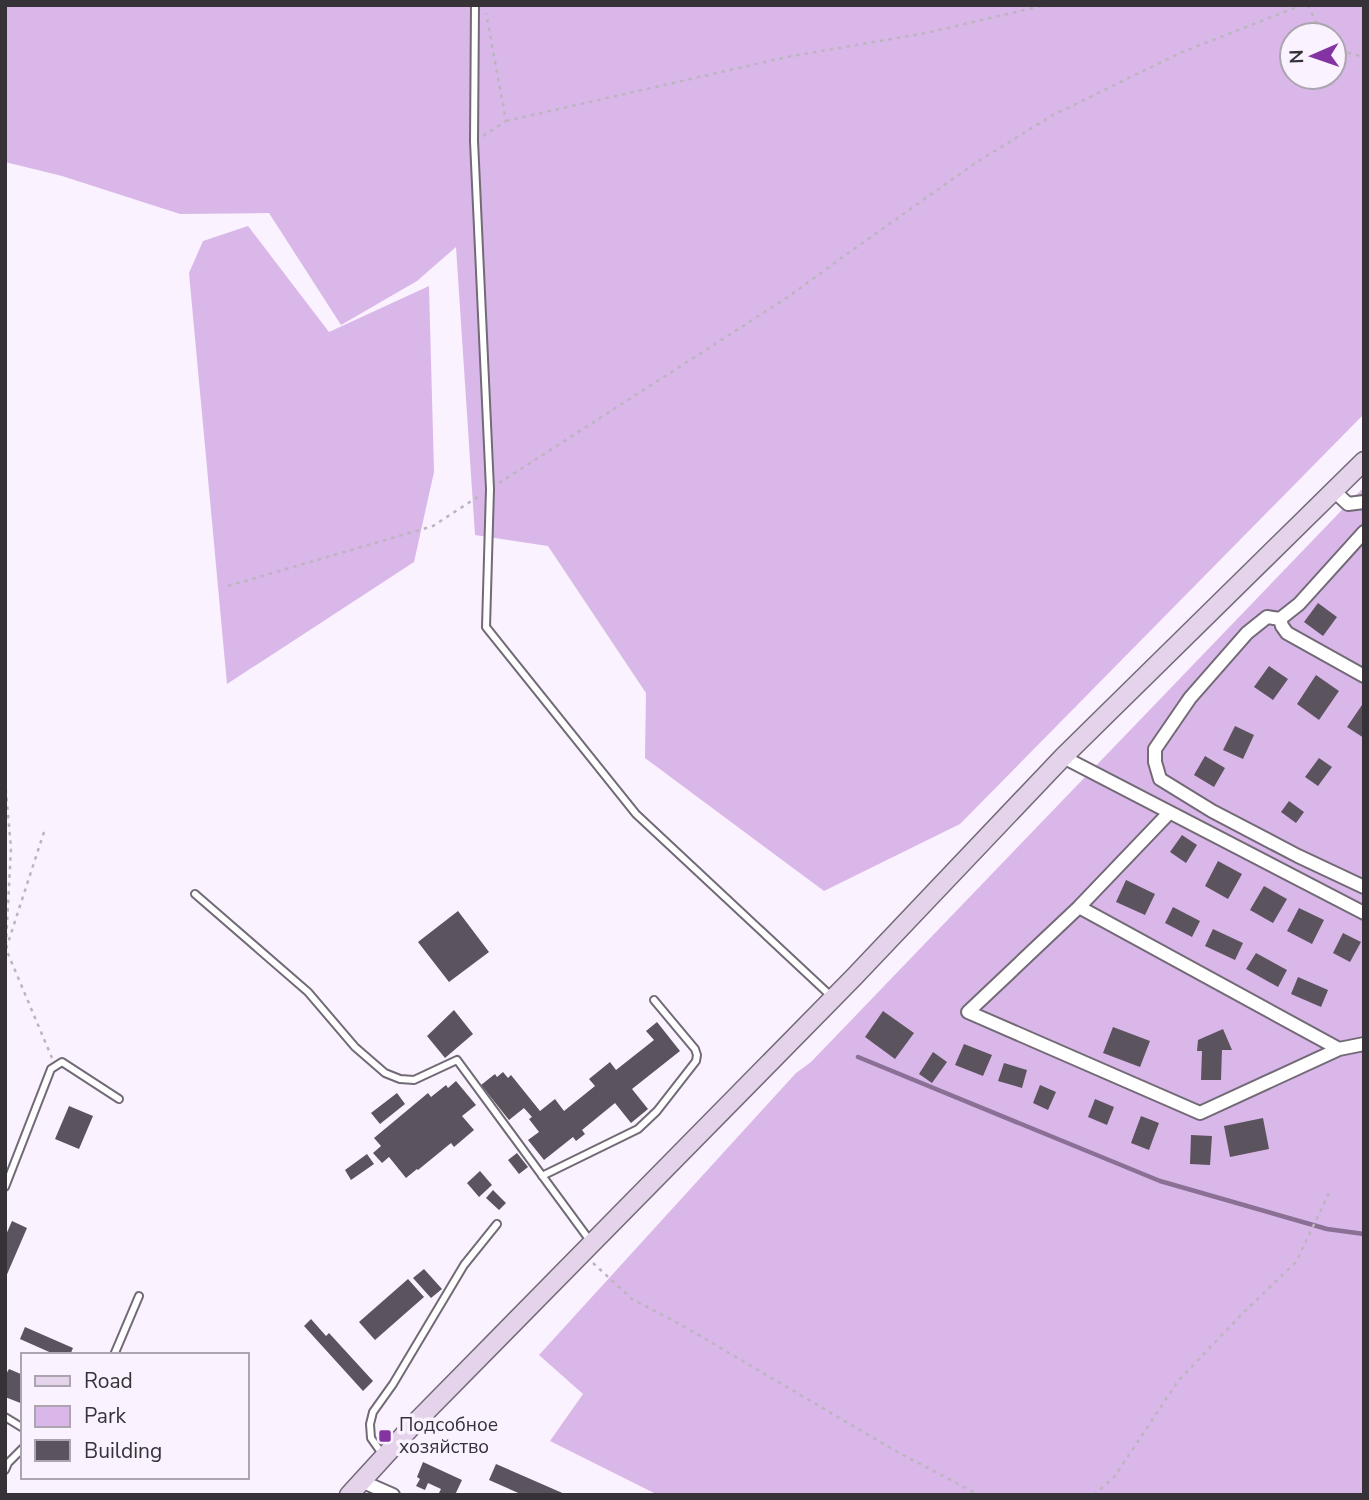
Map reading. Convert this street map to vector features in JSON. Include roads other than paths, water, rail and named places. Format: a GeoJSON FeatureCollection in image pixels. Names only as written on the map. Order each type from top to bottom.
{"type":"FeatureCollection","features":[{"type":"Feature","properties":{"kind":"main road"},"geometry":{"type":"LineString","coordinates":[[355,1488],[833,998],[1063,757],[1364,461]]}},
{"type":"Feature","properties":{"kind":"street"},"geometry":{"type":"LineString","coordinates":[[1334,491],[1348,504],[1364,502]]}},
{"type":"Feature","properties":{"kind":"street"},"geometry":{"type":"LineString","coordinates":[[1364,532],[1299,604],[1280,619],[1266,617],[1247,633],[1190,698],[1155,750],[1160,779],[1212,811],[1364,887]]}},
{"type":"Feature","properties":{"kind":"street"},"geometry":{"type":"LineString","coordinates":[[1280,619],[1287,633],[1364,676]]}},
{"type":"Feature","properties":{"kind":"street"},"geometry":{"type":"LineString","coordinates":[[1063,757],[1364,913]]}},
{"type":"Feature","properties":{"kind":"street"},"geometry":{"type":"LineString","coordinates":[[1169,813],[1079,907],[968,1013],[1200,1114],[1339,1049],[1364,1044]]}},
{"type":"Feature","properties":{"kind":"street"},"geometry":{"type":"LineString","coordinates":[[1079,907],[1339,1049]]}},
{"type":"Feature","properties":{"kind":"street"},"geometry":{"type":"LineString","coordinates":[[355,1488],[393,1495]]}},
{"type":"Feature","properties":{"kind":"lane"},"geometry":{"type":"LineString","coordinates":[[475,5],[474,141],[490,489],[486,627],[636,814],[833,998]]}},
{"type":"Feature","properties":{"kind":"lane"},"geometry":{"type":"LineString","coordinates":[[195,894],[308,992],[355,1047],[385,1073],[400,1079],[414,1080],[457,1060],[542,1176],[587,1248]]}},
{"type":"Feature","properties":{"kind":"lane"},"geometry":{"type":"LineString","coordinates":[[542,1176],[638,1129],[657,1111],[696,1061],[695,1049],[654,1000]]}},
{"type":"Feature","properties":{"kind":"lane"},"geometry":{"type":"LineString","coordinates":[[5,1187],[51,1069],[62,1062],[119,1099]]}},
{"type":"Feature","properties":{"kind":"lane"},"geometry":{"type":"LineString","coordinates":[[384,1456],[371,1438],[373,1412],[393,1384],[464,1265],[497,1224]]}},
{"type":"Feature","properties":{"kind":"lane"},"geometry":{"type":"LineString","coordinates":[[115,1353],[139,1296]]}},
{"type":"Feature","properties":{"kind":"lane"},"geometry":{"type":"LineString","coordinates":[[5,1417],[21,1427]]}},
{"type":"Feature","properties":{"kind":"lane"},"geometry":{"type":"LineString","coordinates":[[5,1470],[21,1450]]}},
{"type":"Feature","properties":{"kind":"waterway"},"geometry":{"type":"LineString","coordinates":[[858,1057],[1160,1181],[1327,1229],[1364,1234]]}},
{"type":"Feature","properties":{"kind":"place","name":"Подсобное хозяйство"},"geometry":{"type":"Point","coordinates":[385,1436]}}]}
